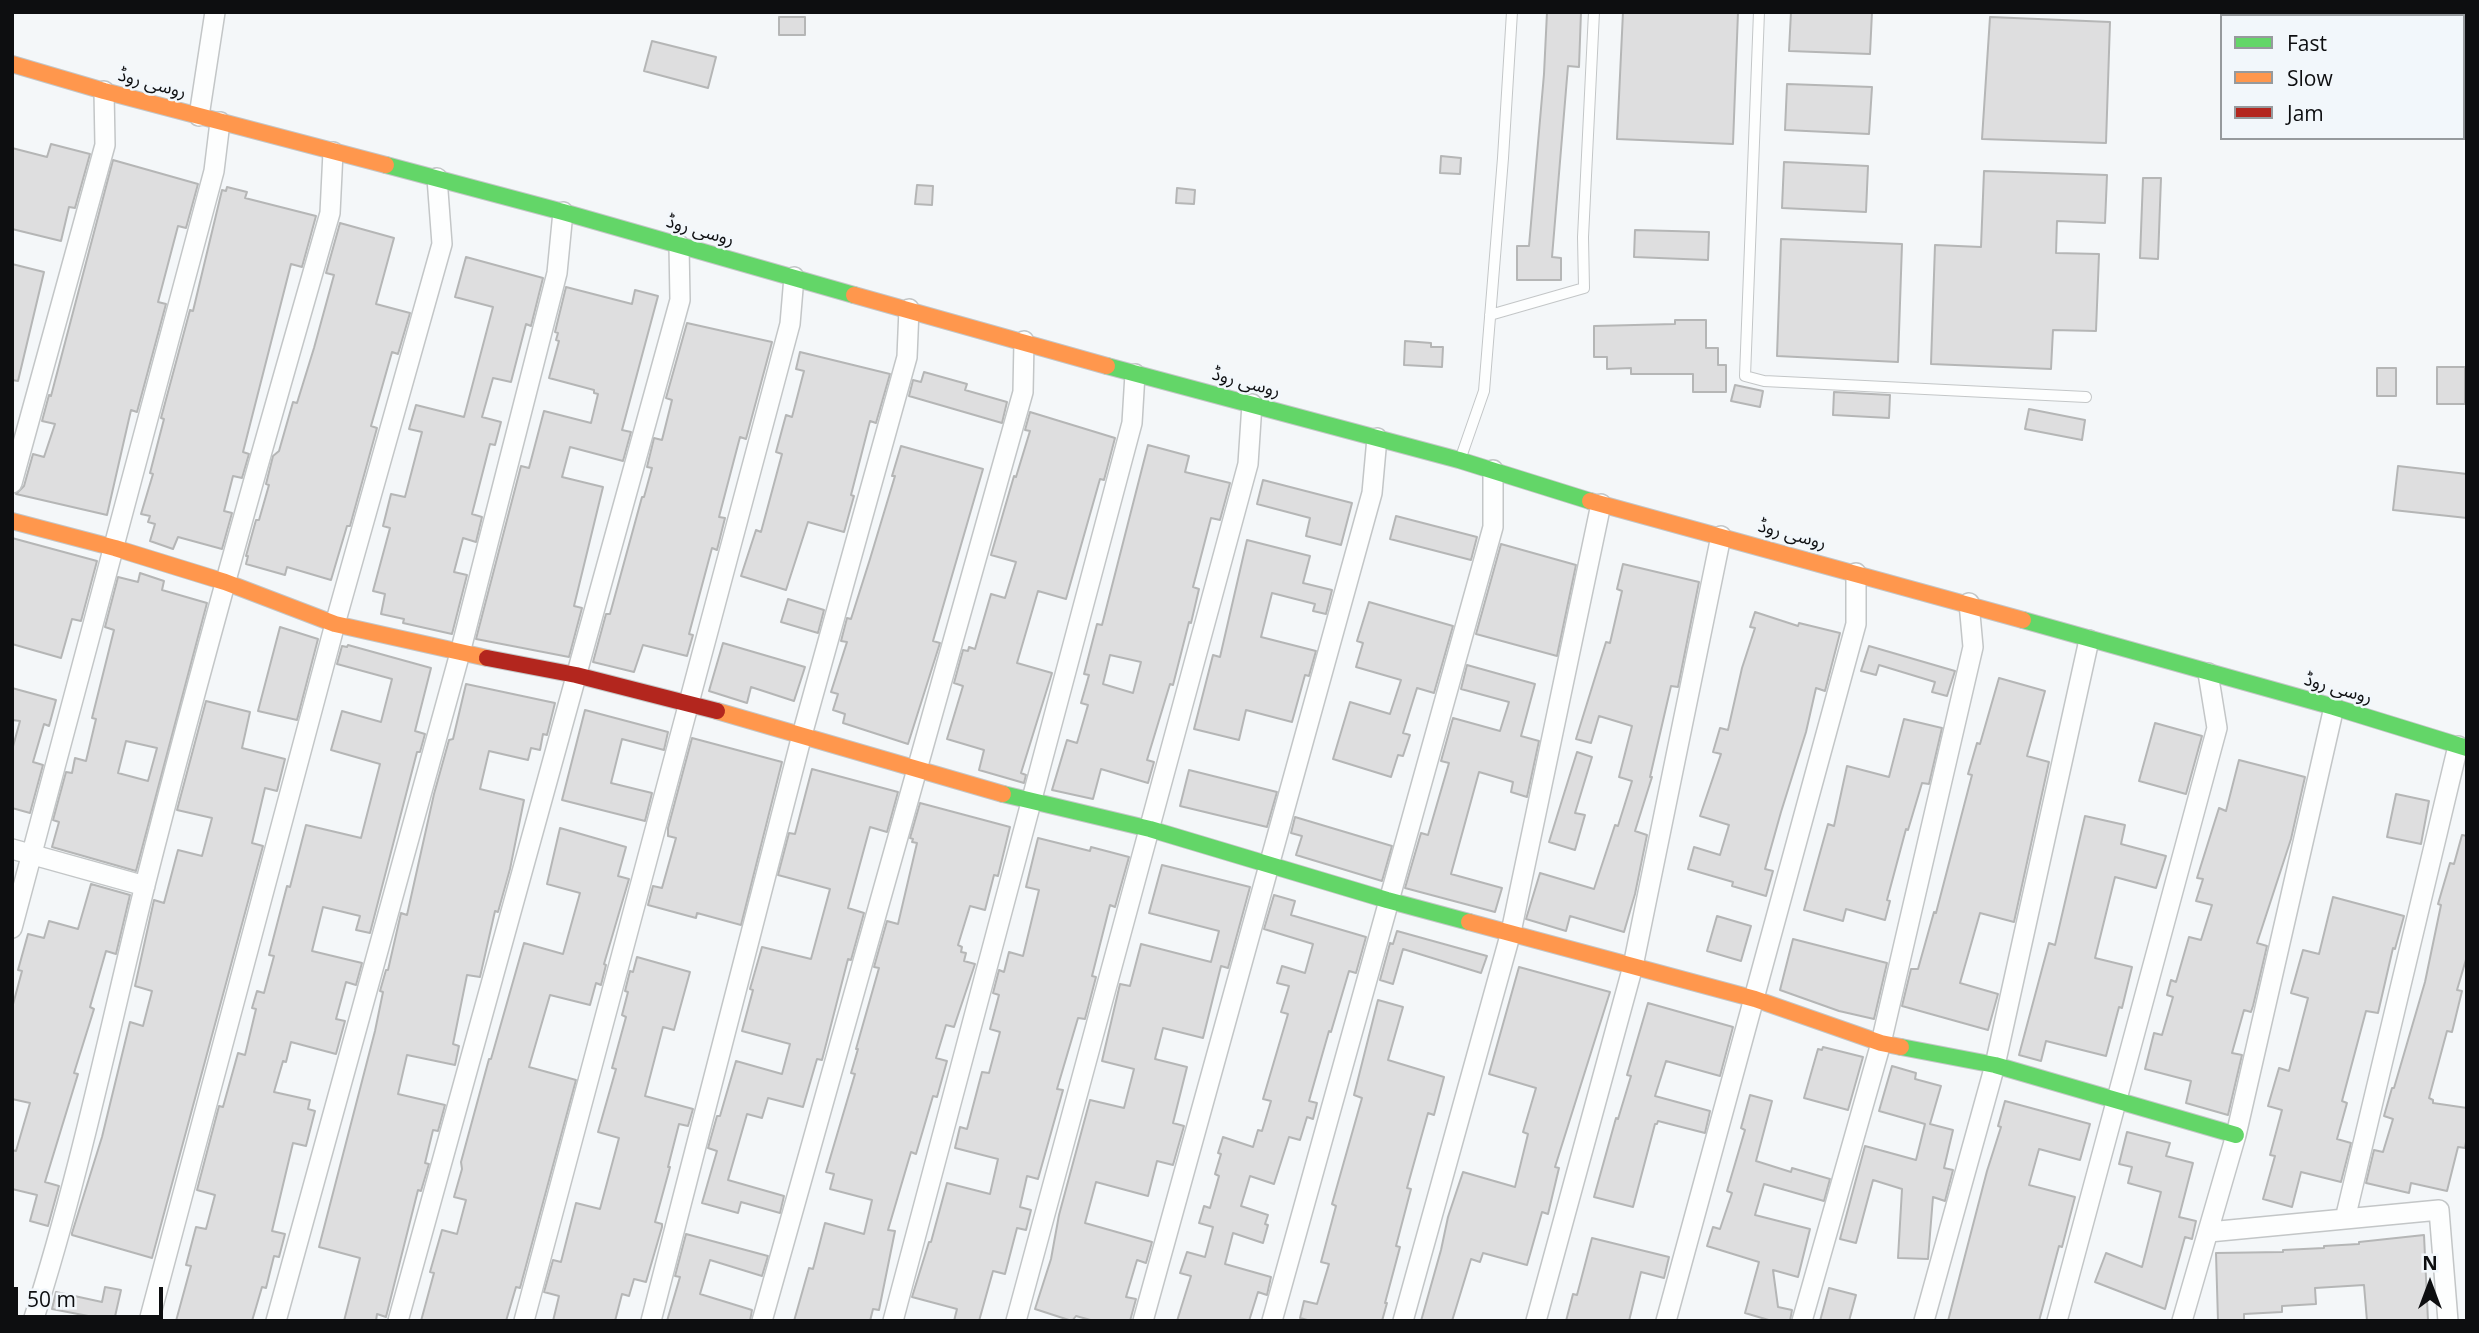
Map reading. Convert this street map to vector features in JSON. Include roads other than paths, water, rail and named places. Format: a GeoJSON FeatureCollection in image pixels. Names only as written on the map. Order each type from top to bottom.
{"type":"FeatureCollection","features":[{"type":"Feature","properties":{"kind":"main road","name":"روسی روڈ"},"geometry":{"type":"LineString","coordinates":[[12,64],[104,91],[563,212],[1135,373],[1460,460],[1601,504],[1969,603],[2089,640],[2334,707],[2463,747]]}},
{"type":"Feature","properties":{"kind":"main road"},"geometry":{"type":"LineString","coordinates":[[12,521],[115,548],[225,582],[335,624],[460,653],[576,675],[689,703],[1031,802],[1150,829],[1387,900],[1755,999],[1881,1043],[1995,1065],[2236,1135]]}},
{"type":"Feature","properties":{"kind":"street"},"geometry":{"type":"LineString","coordinates":[[199,116],[215,12]]}},
{"type":"Feature","properties":{"kind":"street"},"geometry":{"type":"LineString","coordinates":[[12,483],[105,145],[104,91]]}},
{"type":"Feature","properties":{"kind":"street"},"geometry":{"type":"LineString","coordinates":[[12,928],[214,171],[220,122]]}},
{"type":"Feature","properties":{"kind":"street"},"geometry":{"type":"LineString","coordinates":[[33,1321],[56,1251],[87,1132],[145,886],[225,582],[330,213],[333,152]]}},
{"type":"Feature","properties":{"kind":"street"},"geometry":{"type":"LineString","coordinates":[[149,1321],[335,624],[442,244],[438,178]]}},
{"type":"Feature","properties":{"kind":"street"},"geometry":{"type":"LineString","coordinates":[[276,1321],[460,653],[556,273],[563,212]]}},
{"type":"Feature","properties":{"kind":"street"},"geometry":{"type":"LineString","coordinates":[[398,1321],[680,300],[679,245]]}},
{"type":"Feature","properties":{"kind":"street"},"geometry":{"type":"LineString","coordinates":[[524,1321],[789,324],[794,277]]}},
{"type":"Feature","properties":{"kind":"street"},"geometry":{"type":"LineString","coordinates":[[651,1321],[802,736],[907,357],[909,309]]}},
{"type":"Feature","properties":{"kind":"street"},"geometry":{"type":"LineString","coordinates":[[762,1321],[1023,392],[1024,341]]}},
{"type":"Feature","properties":{"kind":"street"},"geometry":{"type":"LineString","coordinates":[[893,1321],[1132,423],[1135,373]]}},
{"type":"Feature","properties":{"kind":"street"},"geometry":{"type":"LineString","coordinates":[[1016,1321],[1248,464],[1252,404]]}},
{"type":"Feature","properties":{"kind":"street"},"geometry":{"type":"LineString","coordinates":[[1143,1321],[1372,493],[1377,438]]}},
{"type":"Feature","properties":{"kind":"street"},"geometry":{"type":"LineString","coordinates":[[1272,1321],[1387,900],[1493,527],[1493,470]]}},
{"type":"Feature","properties":{"kind":"street"},"geometry":{"type":"LineString","coordinates":[[1403,1321],[1511,932],[1601,504]]}},
{"type":"Feature","properties":{"kind":"street"},"geometry":{"type":"LineString","coordinates":[[1536,1321],[1633,966],[1721,536]]}},
{"type":"Feature","properties":{"kind":"street"},"geometry":{"type":"LineString","coordinates":[[1666,1321],[1856,624],[1856,573]]}},
{"type":"Feature","properties":{"kind":"street"},"geometry":{"type":"LineString","coordinates":[[1802,1321],[1881,1043],[1973,647],[1969,603]]}},
{"type":"Feature","properties":{"kind":"street"},"geometry":{"type":"LineString","coordinates":[[1924,1321],[1995,1065],[2089,640]]}},
{"type":"Feature","properties":{"kind":"street"},"geometry":{"type":"LineString","coordinates":[[2057,1321],[2217,727],[2208,673]]}},
{"type":"Feature","properties":{"kind":"street"},"geometry":{"type":"LineString","coordinates":[[2182,1321],[2236,1135],[2334,707]]}},
{"type":"Feature","properties":{"kind":"street"},"geometry":{"type":"LineString","coordinates":[[2345,1219],[2463,747]]}},
{"type":"Feature","properties":{"kind":"street"},"geometry":{"type":"LineString","coordinates":[[12,849],[145,886]]}},
{"type":"Feature","properties":{"kind":"street"},"geometry":{"type":"LineString","coordinates":[[2209,1232],[2440,1210],[2448,1321]]}},
{"type":"Feature","properties":{"kind":"lane"},"geometry":{"type":"LineString","coordinates":[[1460,460],[1484,391],[1512,12]]}},
{"type":"Feature","properties":{"kind":"lane"},"geometry":{"type":"LineString","coordinates":[[1490,315],[1584,288],[1583,237],[1594,12]]}},
{"type":"Feature","properties":{"kind":"lane"},"geometry":{"type":"LineString","coordinates":[[1759,12],[1745,376],[1764,381],[2086,397]]}}]}
